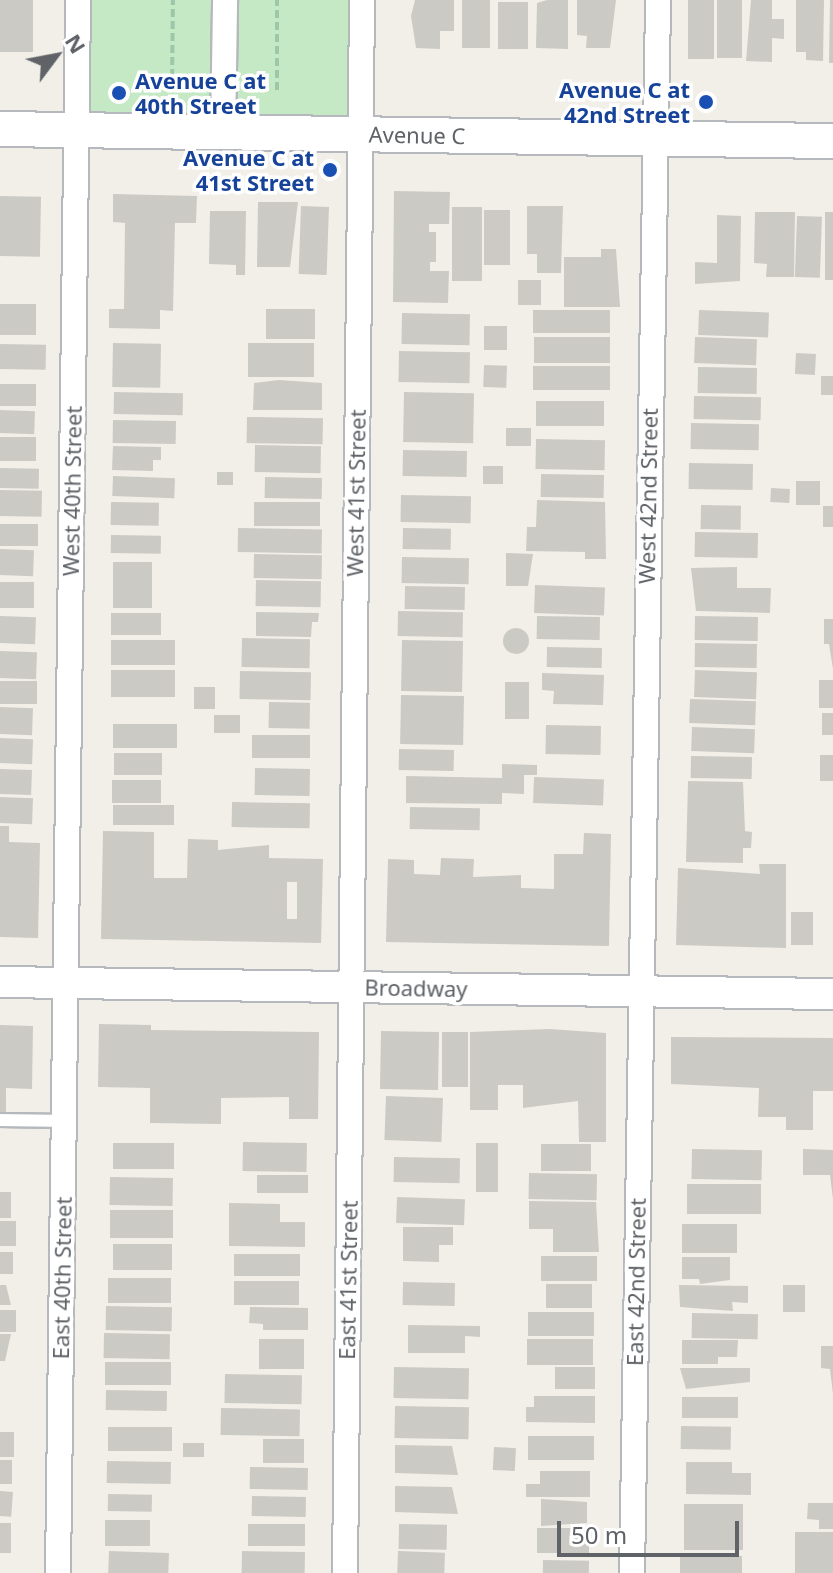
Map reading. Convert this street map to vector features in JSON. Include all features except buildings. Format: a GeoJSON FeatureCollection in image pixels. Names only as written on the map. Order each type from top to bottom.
{"type":"FeatureCollection","features":[{"type":"Feature","properties":{"kind":"main road","name":"Avenue C"},"geometry":{"type":"LineString","coordinates":[[0,129],[833,141]]}},
{"type":"Feature","properties":{"kind":"street","name":"West 40th Street"},"geometry":{"type":"LineString","coordinates":[[66,983],[78,0]]}},
{"type":"Feature","properties":{"kind":"street"},"geometry":{"type":"LineString","coordinates":[[223,133],[225,0]]}},
{"type":"Feature","properties":{"kind":"street","name":"West 41st Street"},"geometry":{"type":"LineString","coordinates":[[351,987],[362,0]]}},
{"type":"Feature","properties":{"kind":"street","name":"West 42nd Street"},"geometry":{"type":"LineString","coordinates":[[639,991],[658,0]]}},
{"type":"Feature","properties":{"kind":"street","name":"Broadway"},"geometry":{"type":"LineString","coordinates":[[0,982],[833,994]]}},
{"type":"Feature","properties":{"kind":"street","name":"East 40th Street"},"geometry":{"type":"LineString","coordinates":[[58,1573],[66,983]]}},
{"type":"Feature","properties":{"kind":"street","name":"East 41st Street"},"geometry":{"type":"LineString","coordinates":[[345,1573],[351,987]]}},
{"type":"Feature","properties":{"kind":"street","name":"East 42nd Street"},"geometry":{"type":"LineString","coordinates":[[632,1573],[639,991]]}},
{"type":"Feature","properties":{"kind":"lane"},"geometry":{"type":"LineString","coordinates":[[0,1120],[64,1121]]}},
{"type":"Feature","properties":{"kind":"path"},"geometry":{"type":"LineString","coordinates":[[172,89],[173,0]]}},
{"type":"Feature","properties":{"kind":"path"},"geometry":{"type":"LineString","coordinates":[[277,0],[277,90]]}},
{"type":"Feature","properties":{"kind":"green space"},"geometry":{"type":"Polygon","coordinates":[[[78,0],[363,0],[363,131],[78,131],[78,0]]]}},
{"type":"Feature","properties":{"kind":"place","name":"Avenue C at 40th Street"},"geometry":{"type":"Point","coordinates":[119,93]}},
{"type":"Feature","properties":{"kind":"place","name":"Avenue C at 42nd Street"},"geometry":{"type":"Point","coordinates":[706,102]}},
{"type":"Feature","properties":{"kind":"place","name":"Avenue C at 41st Street"},"geometry":{"type":"Point","coordinates":[330,170]}}]}
